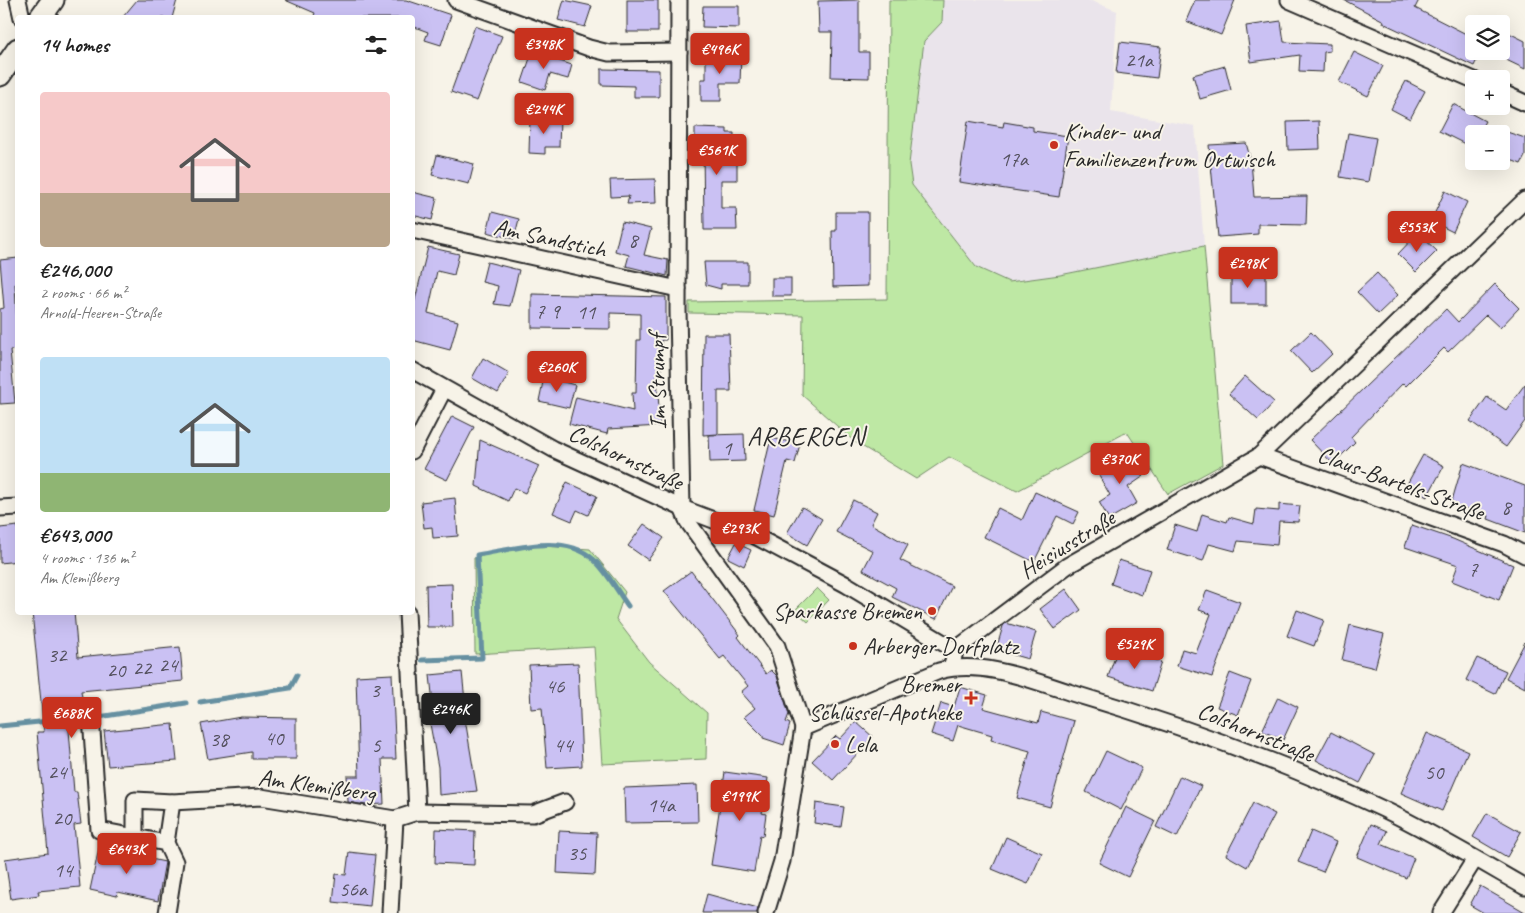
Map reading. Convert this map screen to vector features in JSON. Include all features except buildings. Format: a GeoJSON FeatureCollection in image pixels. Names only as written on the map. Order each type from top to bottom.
{"type":"FeatureCollection","features":[{"type":"Feature","properties":{"kind":"street"},"geometry":{"type":"LineString","coordinates":[[18,0],[39,11]]}},
{"type":"Feature","properties":{"kind":"street"},"geometry":{"type":"LineString","coordinates":[[456,0],[589,48],[609,53],[679,52]]}},
{"type":"Feature","properties":{"kind":"street","name":"Im Strumpf"},"geometry":{"type":"LineString","coordinates":[[679,0],[678,289],[682,508],[688,522],[777,646],[803,728]]}},
{"type":"Feature","properties":{"kind":"street"},"geometry":{"type":"LineString","coordinates":[[1289,0],[1465,76]]}},
{"type":"Feature","properties":{"kind":"street"},"geometry":{"type":"LineString","coordinates":[[0,75],[15,53]]}},
{"type":"Feature","properties":{"kind":"street"},"geometry":{"type":"LineString","coordinates":[[1510,96],[1525,103]]}},
{"type":"Feature","properties":{"kind":"street","name":"Heisiusstraße"},"geometry":{"type":"LineString","coordinates":[[955,650],[1067,566],[1260,456],[1525,200]]}},
{"type":"Feature","properties":{"kind":"street","name":"Am Sandstich"},"geometry":{"type":"LineString","coordinates":[[415,231],[678,289]]}},
{"type":"Feature","properties":{"kind":"street","name":"Colshornstraße"},"geometry":{"type":"LineString","coordinates":[[415,372],[553,449],[682,508],[755,536],[846,585],[955,650]]}},
{"type":"Feature","properties":{"kind":"street"},"geometry":{"type":"LineString","coordinates":[[415,445],[444,389]]}},
{"type":"Feature","properties":{"kind":"street","name":"Claus-Bartels-Straße"},"geometry":{"type":"LineString","coordinates":[[1260,456],[1504,544],[1525,555]]}},
{"type":"Feature","properties":{"kind":"street"},"geometry":{"type":"LineString","coordinates":[[0,508],[15,507]]}},
{"type":"Feature","properties":{"kind":"street"},"geometry":{"type":"LineString","coordinates":[[407,615],[417,812]]}},
{"type":"Feature","properties":{"kind":"street"},"geometry":{"type":"LineString","coordinates":[[766,913],[782,862],[803,728],[892,690],[952,668],[955,650]]}},
{"type":"Feature","properties":{"kind":"street","name":"Colshornstraße"},"geometry":{"type":"LineString","coordinates":[[952,668],[999,671],[1206,735],[1383,809],[1525,887]]}},
{"type":"Feature","properties":{"kind":"street"},"geometry":{"type":"LineString","coordinates":[[91,717],[99,830],[166,843]]}},
{"type":"Feature","properties":{"kind":"street","name":"Am Klemißberg"},"geometry":{"type":"LineString","coordinates":[[136,837],[135,800],[172,802],[260,797],[395,819],[417,812],[533,814],[564,802]]}},
{"type":"Feature","properties":{"kind":"street"},"geometry":{"type":"LineString","coordinates":[[166,913],[175,862],[166,843],[172,802]]}},
{"type":"Feature","properties":{"kind":"street","name":"Am Klemißberg"},"geometry":{"type":"LineString","coordinates":[[390,913],[395,819]]}},
{"type":"Feature","properties":{"kind":"street"},"geometry":{"type":"LineString","coordinates":[[1441,913],[1476,859]]}},
{"type":"Feature","properties":{"kind":"shaded area","name":"Kinder- und Familienzentrum Ortwisch"},"geometry":{"type":"Polygon","coordinates":[[[943,0],[1089,0],[1117,11],[1111,112],[1195,126],[1204,246],[1060,275],[1009,282],[976,267],[912,185],[909,164],[924,41],[941,22],[943,0]]]}},
{"type":"Feature","properties":{"kind":"green space"},"geometry":{"type":"Polygon","coordinates":[[[889,0],[943,0],[942,22],[924,41],[909,164],[912,185],[976,267],[1009,282],[1060,275],[1204,246],[1223,464],[1168,494],[1127,432],[1017,491],[949,457],[916,479],[855,442],[802,395],[803,315],[689,313],[689,302],[887,299],[889,0]]]}},
{"type":"Feature","properties":{"kind":"green space"},"geometry":{"type":"Polygon","coordinates":[[[527,545],[590,549],[625,592],[616,619],[649,662],[707,713],[706,759],[602,764],[594,647],[475,654],[474,558],[527,545]]]}},
{"type":"Feature","properties":{"kind":"green space"},"geometry":{"type":"Polygon","coordinates":[[[817,588],[829,600],[808,622],[795,610],[817,588]]]}},
{"type":"Feature","properties":{"kind":"waterway"},"geometry":{"type":"LineString","coordinates":[[422,660],[482,658],[477,555],[537,545],[567,546],[581,551],[593,559],[612,581],[628,606]]}},
{"type":"Feature","properties":{"kind":"waterway"},"geometry":{"type":"LineString","coordinates":[[200,702],[290,688],[297,675]]}},
{"type":"Feature","properties":{"kind":"waterway"},"geometry":{"type":"LineString","coordinates":[[99,717],[186,703]]}},
{"type":"Feature","properties":{"kind":"waterway"},"geometry":{"type":"LineString","coordinates":[[63,720],[85,718]]}},
{"type":"Feature","properties":{"kind":"waterway"},"geometry":{"type":"LineString","coordinates":[[0,726],[49,721]]}},
{"type":"Feature","properties":{"kind":"place","name":"Kinder- und Familienzentrum Ortwisch"},"geometry":{"type":"Point","coordinates":[1054,145]}},
{"type":"Feature","properties":{"kind":"place","name":"Sparkasse Bremen"},"geometry":{"type":"Point","coordinates":[932,611]}},
{"type":"Feature","properties":{"kind":"place","name":"Arberger Dorfplatz"},"geometry":{"type":"Point","coordinates":[853,646]}},
{"type":"Feature","properties":{"kind":"place","name":"Bremer Schlüssel-Apotheke"},"geometry":{"type":"Point","coordinates":[971,698]}},
{"type":"Feature","properties":{"kind":"place","name":"Lela"},"geometry":{"type":"Point","coordinates":[835,744]}},
{"type":"Feature","properties":{"kind":"district","name":"ARBERGEN"},"geometry":{"type":"Point","coordinates":[806,436]}}]}
